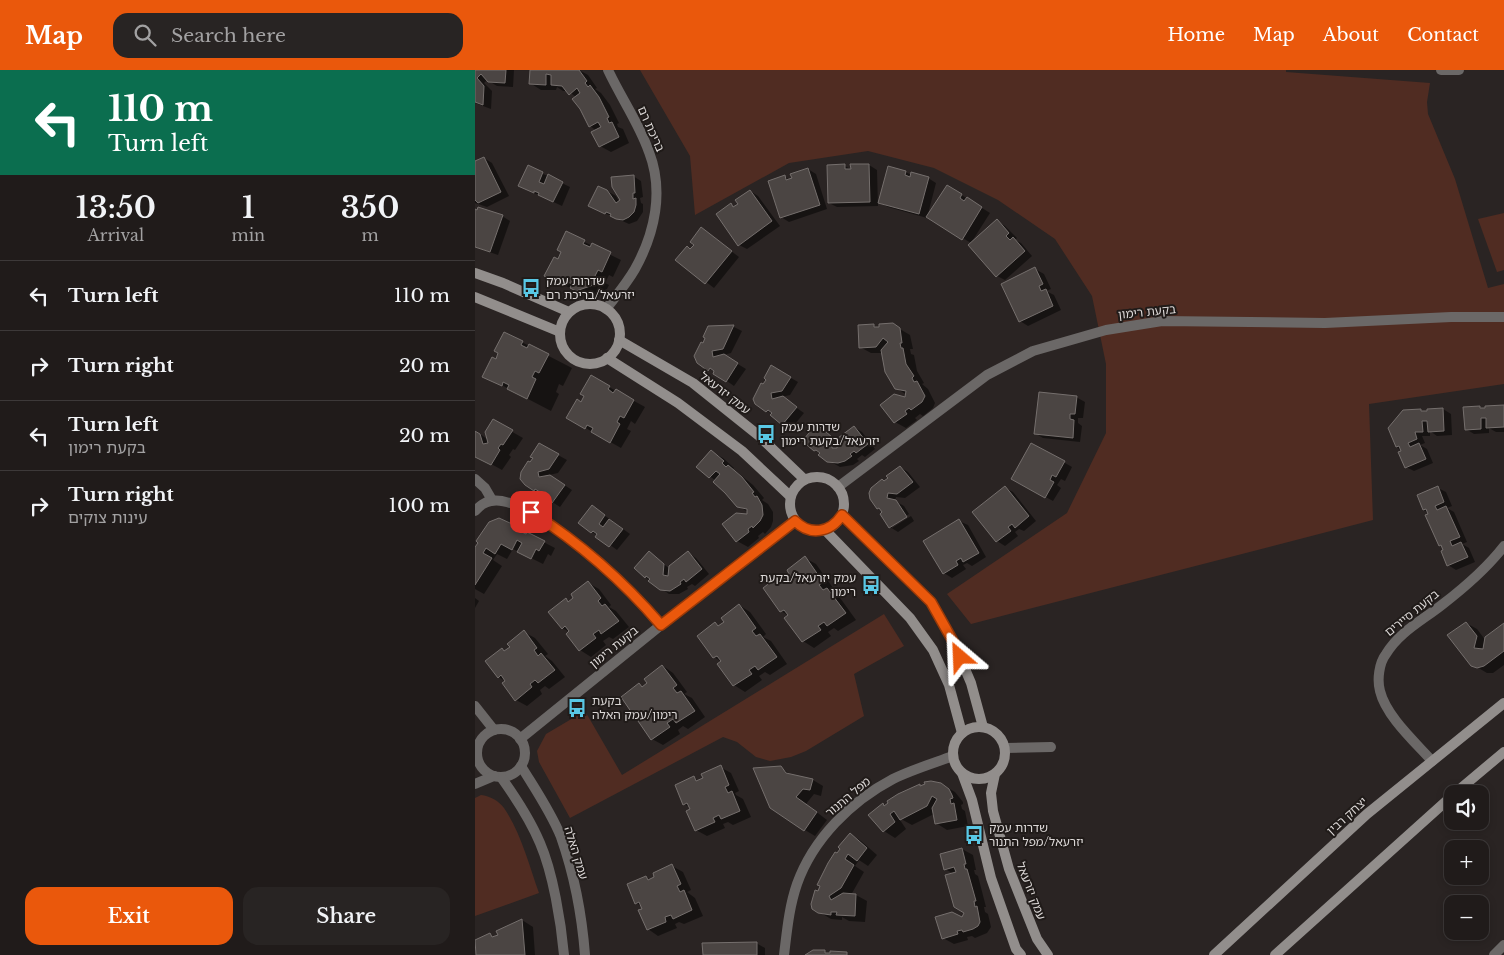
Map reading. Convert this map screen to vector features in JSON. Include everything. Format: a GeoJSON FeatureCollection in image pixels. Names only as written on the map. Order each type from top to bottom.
{"type":"FeatureCollection","features":[{"type":"Feature","properties":{"kind":"main road"},"geometry":{"type":"LineString","coordinates":[[475,273],[569,312]]}},
{"type":"Feature","properties":{"kind":"main road"},"geometry":{"type":"LineString","coordinates":[[475,297],[496,304],[560,332]]}},
{"type":"Feature","properties":{"kind":"main road"},"geometry":{"type":"LineString","coordinates":[[591,304],[606,309],[613,315],[619,332],[619,340],[615,350],[607,358],[592,364],[576,360],[564,348],[560,332],[563,322],[569,312],[583,305],[591,304]]}},
{"type":"Feature","properties":{"kind":"main road","name":"עמק יזרעאל"},"geometry":{"type":"LineString","coordinates":[[619,340],[693,382],[757,435],[804,479]]}},
{"type":"Feature","properties":{"kind":"main road"},"geometry":{"type":"LineString","coordinates":[[607,358],[678,402],[742,451],[790,496]]}},
{"type":"Feature","properties":{"kind":"main road"},"geometry":{"type":"LineString","coordinates":[[810,477],[823,477],[834,482],[838,487],[844,500],[842,515],[835,524],[825,530],[812,531],[795,521],[789,509],[790,496],[795,486],[810,477]]}},
{"type":"Feature","properties":{"kind":"main road"},"geometry":{"type":"LineString","coordinates":[[842,515],[931,602],[954,643],[971,683],[983,727]]}},
{"type":"Feature","properties":{"kind":"main road"},"geometry":{"type":"LineString","coordinates":[[825,530],[910,618],[933,650],[949,686],[962,733]]}},
{"type":"Feature","properties":{"kind":"main road","name":"יצחק רבין"},"geometry":{"type":"LineString","coordinates":[[1214,955],[1367,814],[1504,703]]}},
{"type":"Feature","properties":{"kind":"main road"},"geometry":{"type":"LineString","coordinates":[[962,773],[978,779],[987,778],[995,774],[1004,762],[1005,748],[995,732],[983,727],[972,728],[962,733],[955,743],[953,756],[962,773],[972,800],[991,878],[1016,949],[1021,955]]}},
{"type":"Feature","properties":{"kind":"main road"},"geometry":{"type":"LineString","coordinates":[[1465,785],[1504,752]]}},
{"type":"Feature","properties":{"kind":"main road","name":"עמק יזרעאל"},"geometry":{"type":"LineString","coordinates":[[995,774],[991,793],[993,811],[1009,869],[1037,939],[1049,955]]}},
{"type":"Feature","properties":{"kind":"main road"},"geometry":{"type":"LineString","coordinates":[[1275,955],[1444,803]]}},
{"type":"Feature","properties":{"kind":"street","name":"בריכת רם"},"geometry":{"type":"LineString","coordinates":[[606,309],[635,270],[652,230],[657,202],[656,178],[650,152],[608,70]]}},
{"type":"Feature","properties":{"kind":"street"},"geometry":{"type":"LineString","coordinates":[[1441,70],[1459,70]]}},
{"type":"Feature","properties":{"kind":"street","name":"בקעת רימון"},"geometry":{"type":"LineString","coordinates":[[838,487],[987,375],[1033,351],[1106,330],[1162,321],[1325,323],[1451,317],[1504,317]]}},
{"type":"Feature","properties":{"kind":"street"},"geometry":{"type":"LineString","coordinates":[[475,479],[485,488],[492,500]]}},
{"type":"Feature","properties":{"kind":"street"},"geometry":{"type":"LineString","coordinates":[[475,511],[481,504],[492,500],[520,506],[581,548],[622,583],[661,625]]}},
{"type":"Feature","properties":{"kind":"street","name":"בקעת רימון"},"geometry":{"type":"LineString","coordinates":[[520,739],[661,625],[795,521]]}},
{"type":"Feature","properties":{"kind":"street","name":"בקעת סיירים"},"geometry":{"type":"LineString","coordinates":[[1432,761],[1402,728],[1388,708],[1380,691],[1379,672],[1384,656],[1395,640],[1444,603],[1480,572],[1504,546]]}},
{"type":"Feature","properties":{"kind":"street"},"geometry":{"type":"LineString","coordinates":[[475,706],[494,730]]}},
{"type":"Feature","properties":{"kind":"street"},"geometry":{"type":"LineString","coordinates":[[475,784],[498,776],[513,774],[521,766],[525,752],[520,739],[511,731],[494,730],[477,741],[476,760],[482,767],[498,776],[524,811],[541,844],[552,883],[564,955]]}},
{"type":"Feature","properties":{"kind":"street"},"geometry":{"type":"LineString","coordinates":[[1005,748],[1051,747]]}},
{"type":"Feature","properties":{"kind":"street","name":"מפל התנור"},"geometry":{"type":"LineString","coordinates":[[784,955],[788,920],[797,883],[816,846],[839,818],[870,793],[894,778],[953,756]]}},
{"type":"Feature","properties":{"kind":"street","name":"עמק האלה"},"geometry":{"type":"LineString","coordinates":[[521,766],[543,801],[560,836],[573,878],[585,955]]}},
{"type":"Feature","properties":{"kind":"street"},"geometry":{"type":"LineString","coordinates":[[1494,955],[1504,945]]}},
{"type":"Feature","properties":{"kind":"shaded area"},"geometry":{"type":"Polygon","coordinates":[[[640,70],[1286,70],[1286,72],[1430,83],[1427,102],[1428,114],[1455,179],[1488,288],[1504,284],[1504,384],[1369,404],[1373,520],[971,624],[947,594],[1067,513],[1106,433],[1106,364],[1092,296],[1055,239],[998,200],[934,168],[868,151],[789,163],[695,215],[690,156],[640,70]]]}},
{"type":"Feature","properties":{"kind":"shaded area"},"geometry":{"type":"Polygon","coordinates":[[[1504,213],[1504,270],[1497,272],[1478,219],[1504,213]]]}},
{"type":"Feature","properties":{"kind":"shaded area"},"geometry":{"type":"Polygon","coordinates":[[[884,614],[904,646],[854,674],[864,716],[806,751],[791,757],[770,761],[756,757],[737,742],[723,737],[570,818],[539,762],[537,751],[546,734],[585,711],[622,775],[884,614]]]}},
{"type":"Feature","properties":{"kind":"shaded area"},"geometry":{"type":"Polygon","coordinates":[[[481,795],[500,803],[510,818],[524,849],[539,893],[475,916],[475,798],[481,795]]]}},
{"type":"Feature","properties":{"kind":"building"},"geometry":{"type":"Polygon","coordinates":[[[475,70],[506,70],[505,83],[488,82],[481,74],[477,78],[484,86],[483,105],[475,102],[475,70]]]}},
{"type":"Feature","properties":{"kind":"building"},"geometry":{"type":"Polygon","coordinates":[[[530,70],[579,70],[587,81],[585,83],[588,87],[590,85],[599,97],[609,117],[607,118],[609,123],[612,122],[619,137],[599,147],[591,132],[601,127],[598,122],[589,127],[580,109],[572,99],[580,93],[577,88],[569,95],[562,86],[551,85],[551,75],[546,74],[546,85],[529,84],[530,70]]]}},
{"type":"Feature","properties":{"kind":"building"},"geometry":{"type":"Polygon","coordinates":[[[484,157],[501,192],[478,203],[475,200],[475,161],[484,157]]]}},
{"type":"Feature","properties":{"kind":"building"},"geometry":{"type":"Polygon","coordinates":[[[845,164],[845,169],[851,169],[850,164],[869,164],[870,202],[828,203],[827,165],[845,164]]]}},
{"type":"Feature","properties":{"kind":"building"},"geometry":{"type":"Polygon","coordinates":[[[528,165],[543,172],[539,182],[544,184],[548,174],[563,182],[553,202],[538,195],[539,193],[534,191],[534,193],[518,186],[528,165]]]}},
{"type":"Feature","properties":{"kind":"building"},"geometry":{"type":"Polygon","coordinates":[[[888,166],[906,171],[905,175],[910,177],[911,172],[929,177],[919,214],[878,203],[888,166]]]}},
{"type":"Feature","properties":{"kind":"building"},"geometry":{"type":"Polygon","coordinates":[[[808,168],[820,205],[780,218],[768,181],[785,175],[786,180],[792,178],[790,174],[808,168]]]}},
{"type":"Feature","properties":{"kind":"building"},"geometry":{"type":"Polygon","coordinates":[[[634,175],[635,193],[633,193],[633,199],[636,198],[636,205],[634,212],[629,217],[623,220],[616,219],[610,216],[611,214],[606,212],[605,214],[588,206],[598,186],[607,190],[616,203],[620,200],[612,187],[611,177],[634,175]]]}},
{"type":"Feature","properties":{"kind":"building"},"geometry":{"type":"Polygon","coordinates":[[[947,185],[962,194],[960,198],[964,201],[967,197],[982,207],[962,240],[926,217],[947,185]]]}},
{"type":"Feature","properties":{"kind":"building"},"geometry":{"type":"Polygon","coordinates":[[[750,190],[772,221],[738,246],[716,214],[731,203],[733,207],[738,204],[735,200],[750,190]]]}},
{"type":"Feature","properties":{"kind":"building"},"geometry":{"type":"Polygon","coordinates":[[[478,207],[503,215],[490,252],[475,247],[475,209],[477,210],[478,207]]]}},
{"type":"Feature","properties":{"kind":"building"},"geometry":{"type":"Polygon","coordinates":[[[997,219],[1009,233],[1006,236],[1010,240],[1013,237],[1025,251],[996,277],[968,245],[997,219]]]}},
{"type":"Feature","properties":{"kind":"building"},"geometry":{"type":"Polygon","coordinates":[[[701,227],[732,251],[705,284],[675,260],[687,246],[690,249],[694,245],[690,242],[701,227]]]}},
{"type":"Feature","properties":{"kind":"building"},"geometry":{"type":"Polygon","coordinates":[[[566,231],[585,240],[583,244],[590,247],[592,243],[611,252],[602,272],[598,270],[595,276],[599,278],[596,284],[576,291],[570,288],[572,284],[566,281],[564,285],[544,276],[554,257],[558,259],[561,252],[557,250],[566,231]]]}},
{"type":"Feature","properties":{"kind":"building"},"geometry":{"type":"Polygon","coordinates":[[[1035,267],[1043,284],[1039,286],[1041,291],[1046,289],[1053,306],[1019,322],[1001,284],[1035,267]]]}},
{"type":"Feature","properties":{"kind":"building"},"geometry":{"type":"Polygon","coordinates":[[[893,323],[900,328],[901,348],[903,348],[906,364],[914,376],[912,378],[914,382],[917,381],[925,396],[922,402],[911,410],[909,408],[905,411],[907,414],[894,423],[880,405],[894,394],[905,397],[906,391],[895,389],[885,372],[881,350],[888,342],[883,338],[876,347],[859,348],[858,325],[874,324],[874,327],[879,327],[879,324],[893,323]]]}},
{"type":"Feature","properties":{"kind":"building"},"geometry":{"type":"Polygon","coordinates":[[[734,325],[723,349],[712,351],[713,357],[724,354],[738,363],[726,382],[713,374],[714,371],[710,368],[708,371],[697,363],[694,356],[701,342],[703,343],[705,338],[703,337],[708,326],[734,325]]]}},
{"type":"Feature","properties":{"kind":"building"},"geometry":{"type":"Polygon","coordinates":[[[504,332],[523,341],[521,345],[527,348],[529,344],[549,354],[539,373],[535,371],[532,377],[536,379],[527,399],[507,389],[509,385],[503,382],[502,386],[482,377],[492,357],[496,359],[498,353],[494,351],[504,332]]]}},
{"type":"Feature","properties":{"kind":"building"},"geometry":{"type":"Polygon","coordinates":[[[771,365],[791,377],[782,391],[771,393],[772,399],[783,396],[797,407],[782,425],[770,415],[772,413],[768,410],[766,412],[755,404],[753,399],[761,383],[763,384],[766,380],[764,378],[771,365]]]}},
{"type":"Feature","properties":{"kind":"building"},"geometry":{"type":"Polygon","coordinates":[[[591,375],[610,386],[608,389],[613,393],[616,389],[634,400],[624,418],[620,416],[617,422],[620,424],[610,443],[591,432],[593,428],[587,425],[585,429],[566,418],[577,399],[581,402],[584,396],[580,394],[591,375]]]}},
{"type":"Feature","properties":{"kind":"building"},"geometry":{"type":"Polygon","coordinates":[[[1039,392],[1077,396],[1075,414],[1070,414],[1070,419],[1074,420],[1073,438],[1034,434],[1039,392]]]}},
{"type":"Feature","properties":{"kind":"building"},"geometry":{"type":"Polygon","coordinates":[[[1504,405],[1504,427],[1486,428],[1486,418],[1481,418],[1481,429],[1465,430],[1463,407],[1480,406],[1480,408],[1485,408],[1485,406],[1504,405]]]}},
{"type":"Feature","properties":{"kind":"building"},"geometry":{"type":"Polygon","coordinates":[[[1443,408],[1444,431],[1428,432],[1427,421],[1422,421],[1423,432],[1415,432],[1417,439],[1408,443],[1410,447],[1419,443],[1426,459],[1405,468],[1398,452],[1401,451],[1399,446],[1396,447],[1388,428],[1403,410],[1421,409],[1421,411],[1427,411],[1427,409],[1443,408]]]}},
{"type":"Feature","properties":{"kind":"building"},"geometry":{"type":"Polygon","coordinates":[[[493,419],[513,430],[503,445],[501,444],[498,448],[500,450],[491,465],[475,457],[475,431],[480,434],[483,444],[488,443],[485,432],[493,419]]]}},
{"type":"Feature","properties":{"kind":"building"},"geometry":{"type":"Polygon","coordinates":[[[817,424],[833,438],[832,448],[837,448],[838,438],[854,426],[868,444],[856,453],[854,451],[850,454],[852,456],[845,461],[838,463],[827,462],[818,455],[820,453],[816,450],[814,451],[802,441],[817,424]]]}},
{"type":"Feature","properties":{"kind":"building"},"geometry":{"type":"Polygon","coordinates":[[[539,443],[559,454],[549,469],[538,472],[539,477],[550,475],[565,485],[552,503],[538,494],[540,492],[535,489],[534,491],[525,485],[520,479],[521,472],[528,461],[530,462],[533,458],[530,457],[539,443]]]}},
{"type":"Feature","properties":{"kind":"building"},"geometry":{"type":"Polygon","coordinates":[[[1031,443],[1065,461],[1056,477],[1052,475],[1050,480],[1054,482],[1045,498],[1011,479],[1031,443]]]}},
{"type":"Feature","properties":{"kind":"building"},"geometry":{"type":"Polygon","coordinates":[[[711,450],[724,461],[722,463],[726,467],[728,465],[742,477],[762,505],[763,515],[760,521],[753,528],[752,526],[748,529],[749,532],[736,542],[722,524],[736,513],[747,514],[747,509],[737,507],[713,482],[720,474],[716,471],[709,478],[696,467],[711,450]]]}},
{"type":"Feature","properties":{"kind":"building"},"geometry":{"type":"Polygon","coordinates":[[[900,466],[913,482],[897,494],[888,493],[887,498],[896,500],[907,517],[889,528],[880,514],[882,512],[879,508],[877,509],[870,499],[869,493],[871,488],[882,479],[884,481],[888,478],[886,476],[900,466]]]}},
{"type":"Feature","properties":{"kind":"building"},"geometry":{"type":"Polygon","coordinates":[[[1005,486],[1029,516],[1015,528],[1012,524],[1008,527],[1011,531],[996,542],[972,512],[1005,486]]]}},
{"type":"Feature","properties":{"kind":"building"},"geometry":{"type":"Polygon","coordinates":[[[1438,486],[1444,502],[1435,506],[1437,510],[1446,506],[1460,537],[1450,541],[1452,546],[1461,542],[1468,557],[1447,566],[1441,551],[1443,550],[1441,545],[1439,546],[1425,515],[1428,514],[1426,509],[1423,510],[1417,495],[1438,486]]]}},
{"type":"Feature","properties":{"kind":"building"},"geometry":{"type":"Polygon","coordinates":[[[592,505],[605,515],[599,524],[603,527],[609,519],[623,529],[609,547],[595,537],[597,534],[593,531],[591,533],[578,523],[592,505]]]}},
{"type":"Feature","properties":{"kind":"building"},"geometry":{"type":"Polygon","coordinates":[[[499,518],[523,529],[522,532],[526,534],[527,532],[545,541],[539,551],[536,549],[531,559],[517,552],[522,543],[517,540],[512,550],[501,544],[495,554],[486,548],[483,553],[492,558],[475,585],[475,547],[478,543],[476,541],[489,522],[499,518]]]}},
{"type":"Feature","properties":{"kind":"building"},"geometry":{"type":"Polygon","coordinates":[[[959,519],[979,553],[963,562],[961,558],[956,561],[958,565],[943,574],[923,541],[959,519]]]}},
{"type":"Feature","properties":{"kind":"building"},"geometry":{"type":"Polygon","coordinates":[[[649,551],[664,564],[663,575],[668,576],[669,566],[688,551],[702,569],[686,582],[684,579],[680,582],[681,584],[670,591],[660,590],[648,581],[650,579],[646,576],[645,578],[634,568],[649,551]]]}},
{"type":"Feature","properties":{"kind":"building"},"geometry":{"type":"Polygon","coordinates":[[[805,556],[823,582],[819,585],[823,590],[827,588],[846,613],[827,626],[824,622],[818,626],[821,630],[802,642],[784,618],[788,615],[784,610],[780,612],[763,588],[781,574],[784,578],[789,574],[787,570],[805,556]]]}},
{"type":"Feature","properties":{"kind":"building"},"geometry":{"type":"Polygon","coordinates":[[[588,581],[601,598],[598,601],[602,606],[605,604],[619,621],[601,634],[599,630],[593,634],[596,638],[579,651],[566,634],[569,631],[565,626],[562,629],[548,612],[566,598],[568,602],[573,598],[571,594],[588,581]]]}},
{"type":"Feature","properties":{"kind":"building"},"geometry":{"type":"Polygon","coordinates":[[[739,604],[756,628],[752,631],[756,636],[760,634],[777,657],[758,670],[755,666],[749,670],[752,674],[733,686],[717,664],[721,661],[717,656],[713,658],[697,636],[715,622],[718,626],[724,622],[721,618],[739,604]]]}},
{"type":"Feature","properties":{"kind":"building"},"geometry":{"type":"Polygon","coordinates":[[[1466,622],[1477,636],[1474,648],[1483,649],[1485,637],[1504,623],[1504,651],[1484,666],[1477,668],[1471,666],[1447,635],[1466,622]]]}},
{"type":"Feature","properties":{"kind":"building"},"geometry":{"type":"Polygon","coordinates":[[[524,630],[537,648],[534,650],[538,656],[541,653],[555,670],[538,683],[535,680],[530,684],[532,687],[515,701],[502,683],[505,681],[501,675],[498,678],[485,661],[502,648],[504,651],[510,647],[507,644],[524,630]]]}},
{"type":"Feature","properties":{"kind":"building"},"geometry":{"type":"Polygon","coordinates":[[[662,665],[677,685],[673,688],[677,693],[681,691],[695,711],[676,723],[673,719],[667,723],[670,727],[651,740],[638,721],[642,719],[638,713],[634,716],[621,697],[639,683],[642,687],[647,683],[644,679],[662,665]]]}},
{"type":"Feature","properties":{"kind":"building"},"geometry":{"type":"Polygon","coordinates":[[[721,765],[729,785],[725,787],[728,793],[732,791],[740,811],[721,819],[719,815],[713,818],[715,822],[695,831],[686,811],[690,809],[687,803],[683,805],[675,785],[694,776],[696,781],[703,778],[701,774],[721,765]]]}},
{"type":"Feature","properties":{"kind":"building"},"geometry":{"type":"Polygon","coordinates":[[[781,766],[786,773],[813,779],[810,790],[803,789],[796,797],[817,812],[804,831],[770,808],[753,768],[781,766]]]}},
{"type":"Feature","properties":{"kind":"building"},"geometry":{"type":"Polygon","coordinates":[[[924,782],[941,783],[949,789],[953,798],[950,799],[951,804],[954,803],[957,820],[935,824],[932,808],[937,799],[932,796],[927,806],[900,820],[894,811],[890,814],[895,822],[883,832],[868,815],[883,803],[884,806],[888,803],[887,801],[898,794],[920,784],[920,786],[925,784],[924,782]]]}},
{"type":"Feature","properties":{"kind":"building"},"geometry":{"type":"Polygon","coordinates":[[[850,833],[867,848],[857,861],[848,854],[845,859],[854,865],[841,888],[829,896],[831,900],[843,893],[856,894],[855,916],[836,915],[837,912],[831,912],[831,915],[818,913],[812,909],[811,904],[815,890],[818,891],[820,886],[817,885],[835,852],[837,853],[840,849],[838,847],[850,833]]]}},
{"type":"Feature","properties":{"kind":"building"},"geometry":{"type":"Polygon","coordinates":[[[962,848],[966,864],[964,864],[965,869],[967,869],[980,922],[973,929],[963,932],[962,930],[957,931],[958,934],[942,939],[935,917],[952,912],[962,917],[964,913],[954,907],[945,875],[956,872],[954,867],[944,870],[940,854],[962,848]]]}},
{"type":"Feature","properties":{"kind":"building"},"geometry":{"type":"Polygon","coordinates":[[[672,864],[681,884],[677,886],[680,892],[684,890],[692,910],[673,919],[671,915],[665,917],[666,922],[647,930],[638,910],[642,909],[639,902],[635,904],[627,884],[646,876],[648,880],[654,877],[653,873],[672,864]]]}},
{"type":"Feature","properties":{"kind":"building"},"geometry":{"type":"Polygon","coordinates":[[[522,919],[525,955],[476,955],[475,940],[490,933],[492,937],[498,935],[496,931],[522,919]]]}},
{"type":"Feature","properties":{"kind":"building"},"geometry":{"type":"Polygon","coordinates":[[[757,942],[757,955],[703,955],[702,943],[757,942]]]}},
{"type":"Feature","properties":{"kind":"building"},"geometry":{"type":"Polygon","coordinates":[[[813,950],[825,950],[825,953],[830,953],[830,951],[847,952],[847,955],[805,955],[813,950]]]}},
{"type":"Feature","properties":{"kind":"place","name":"שדרות עמק יזרעאל/בריכת רם"},"geometry":{"type":"Point","coordinates":[531,288]}},
{"type":"Feature","properties":{"kind":"place","name":"שדרות עמק יזרעאל/בקעת רימון"},"geometry":{"type":"Point","coordinates":[766,434]}},
{"type":"Feature","properties":{"kind":"place","name":"עמק יזרעאל/בקעת רימון"},"geometry":{"type":"Point","coordinates":[871,585]}},
{"type":"Feature","properties":{"kind":"place","name":"בקעת רימון/עמק האלה"},"geometry":{"type":"Point","coordinates":[577,708]}},
{"type":"Feature","properties":{"kind":"place","name":"שדרות עמק יזרעאל/מפל התנור"},"geometry":{"type":"Point","coordinates":[974,835]}},
{"type":"Feature","properties":{"kind":"route"},"geometry":{"type":"LineString","coordinates":[[531,512],[581,548],[622,583],[661,625],[795,521],[806,529],[819,531],[835,524],[842,515],[931,602],[960,657]]}}]}
